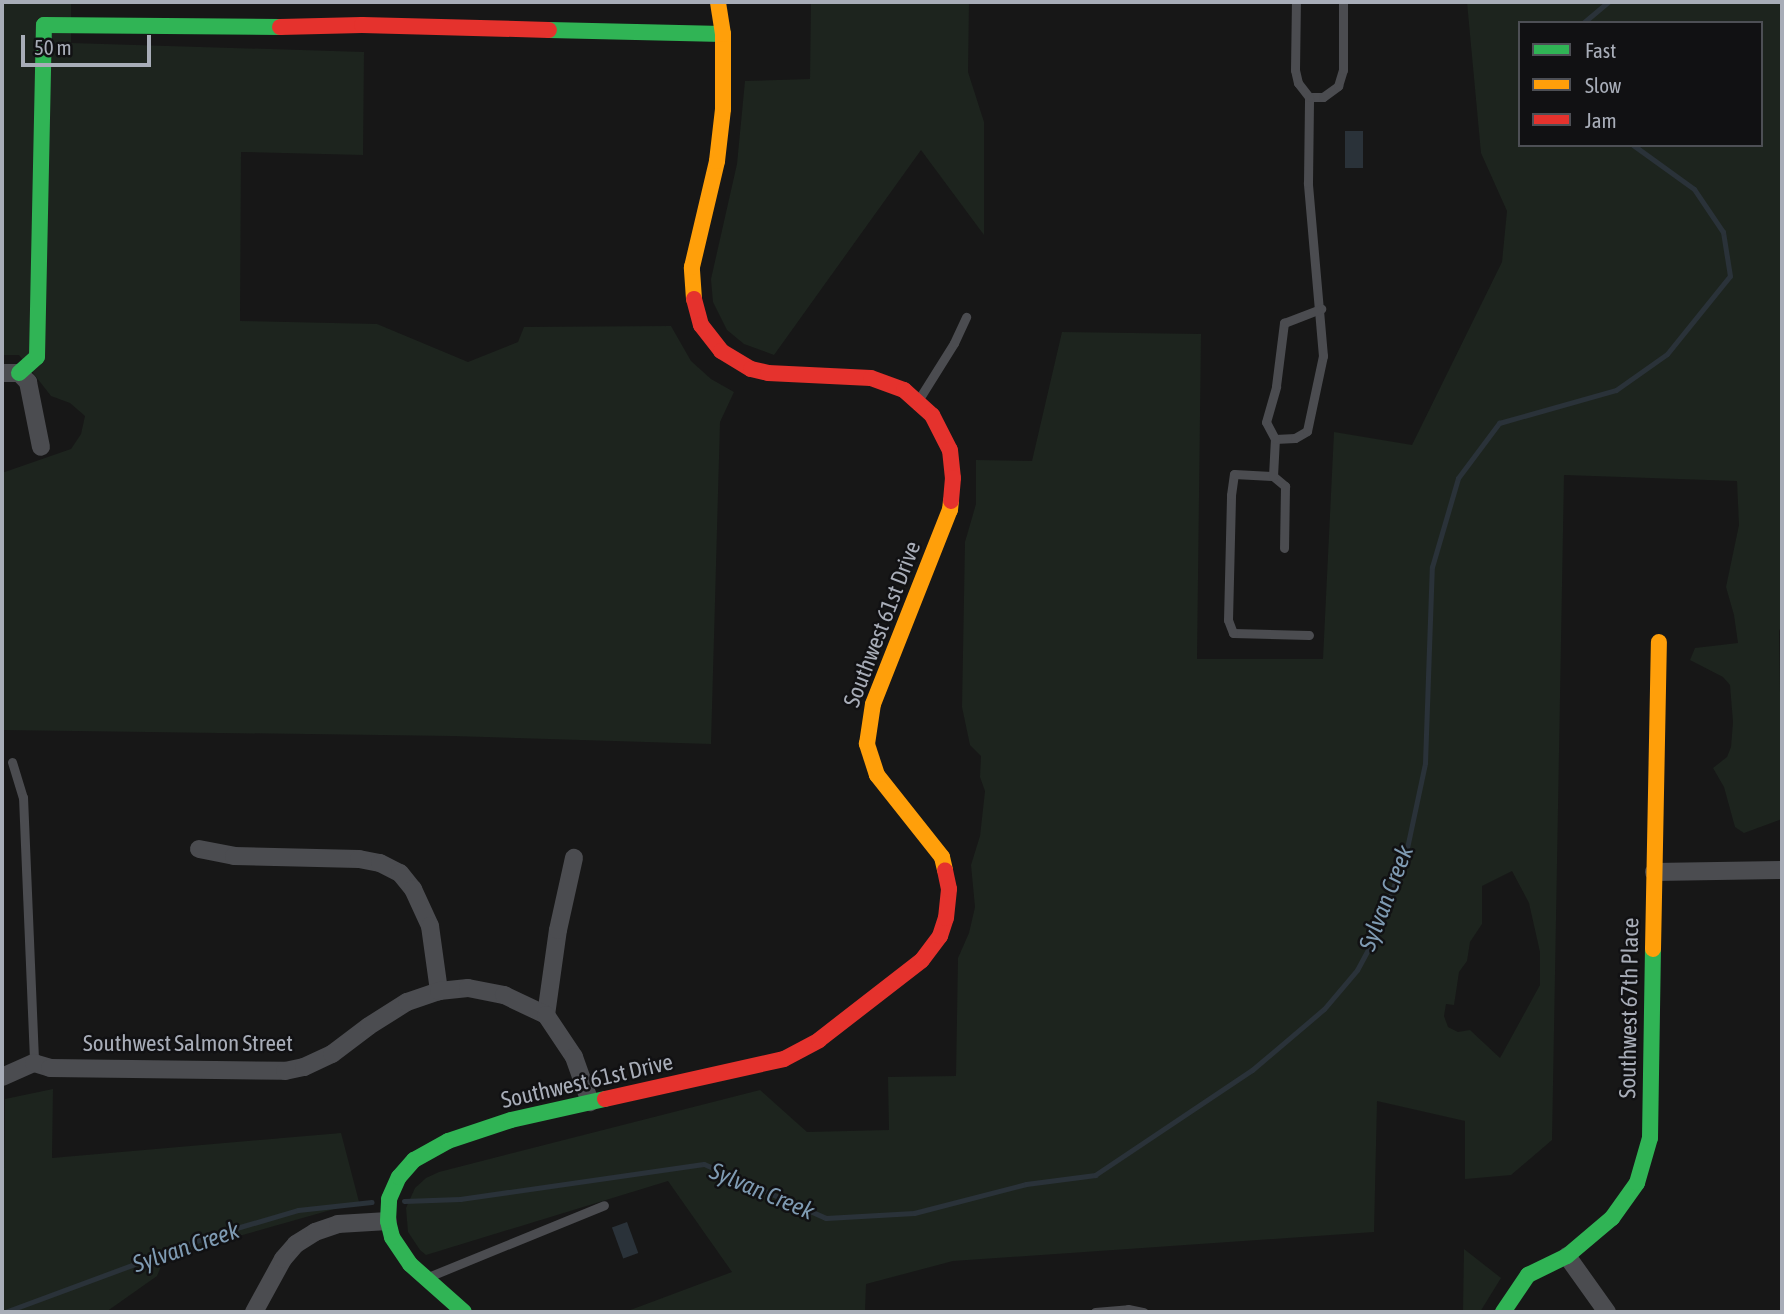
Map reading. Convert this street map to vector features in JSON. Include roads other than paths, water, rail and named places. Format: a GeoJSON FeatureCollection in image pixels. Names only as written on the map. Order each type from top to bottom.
{"type":"FeatureCollection","features":[{"type":"Feature","properties":{"kind":"street","name":"Southwest 61st Drive"},"geometry":{"type":"LineString","coordinates":[[388,1221],[392,1190],[406,1168],[428,1151],[459,1137],[511,1120],[784,1059],[819,1040],[870,1003],[922,960],[940,936],[948,905],[946,865],[937,848],[877,775],[867,744],[873,704],[946,522],[953,478],[950,450],[939,426],[918,400],[897,386],[871,378],[768,373],[751,369],[721,351],[701,325],[693,297],[692,267],[720,144],[723,33],[718,2]]}},
{"type":"Feature","properties":{"kind":"street"},"geometry":{"type":"LineString","coordinates":[[10,373],[37,357],[44,25],[236,29],[381,26],[723,33]]}},
{"type":"Feature","properties":{"kind":"street"},"geometry":{"type":"LineString","coordinates":[[10,373],[28,382],[41,447]]}},
{"type":"Feature","properties":{"kind":"street","name":"Southwest 67th Place"},"geometry":{"type":"LineString","coordinates":[[1503,1312],[1528,1275],[1567,1256],[1612,1218],[1637,1183],[1650,1138],[1659,642]]}},
{"type":"Feature","properties":{"kind":"street"},"geometry":{"type":"LineString","coordinates":[[199,849],[234,856],[359,859],[380,863],[400,873],[414,889],[430,926],[439,991]]}},
{"type":"Feature","properties":{"kind":"street"},"geometry":{"type":"LineString","coordinates":[[546,1015],[558,930],[574,858]]}},
{"type":"Feature","properties":{"kind":"street"},"geometry":{"type":"LineString","coordinates":[[1654,872],[1782,870]]}},
{"type":"Feature","properties":{"kind":"street","name":"Southwest Salmon Street"},"geometry":{"type":"LineString","coordinates":[[34,1063],[50,1068],[285,1072],[320,1061],[385,1014],[439,991],[487,989],[524,1003],[546,1015],[574,1057],[590,1101]]}},
{"type":"Feature","properties":{"kind":"street"},"geometry":{"type":"LineString","coordinates":[[2,1077],[34,1063]]}},
{"type":"Feature","properties":{"kind":"street"},"geometry":{"type":"LineString","coordinates":[[254,1312],[283,1259],[296,1244],[315,1232],[338,1224],[388,1221],[402,1255],[464,1312]]}},
{"type":"Feature","properties":{"kind":"street"},"geometry":{"type":"LineString","coordinates":[[1567,1256],[1607,1312]]}},
{"type":"Feature","properties":{"kind":"lane"},"geometry":{"type":"LineString","coordinates":[[1275,439],[1295,438],[1307,431],[1324,356],[1308,183],[1309,97],[1298,83],[1295,70],[1296,2]]}},
{"type":"Feature","properties":{"kind":"lane"},"geometry":{"type":"LineString","coordinates":[[1309,97],[1323,97],[1338,86],[1343,71],[1343,2]]}},
{"type":"Feature","properties":{"kind":"lane"},"geometry":{"type":"LineString","coordinates":[[1273,476],[1275,439],[1266,422],[1276,386],[1284,323],[1321,309]]}},
{"type":"Feature","properties":{"kind":"lane"},"geometry":{"type":"LineString","coordinates":[[918,400],[954,343],[966,317]]}},
{"type":"Feature","properties":{"kind":"lane"},"geometry":{"type":"LineString","coordinates":[[1284,548],[1285,486],[1273,476],[1234,474],[1228,620],[1233,633],[1309,635]]}},
{"type":"Feature","properties":{"kind":"lane"},"geometry":{"type":"LineString","coordinates":[[12,762],[23,797],[34,1063]]}},
{"type":"Feature","properties":{"kind":"lane"},"geometry":{"type":"LineString","coordinates":[[427,1278],[604,1205]]}},
{"type":"Feature","properties":{"kind":"lane"},"geometry":{"type":"LineString","coordinates":[[1095,1312],[1128,1309],[1144,1312]]}},
{"type":"Feature","properties":{"kind":"waterway","name":"Sylvan Creek"},"geometry":{"type":"LineString","coordinates":[[1585,21],[1608,2]]}},
{"type":"Feature","properties":{"kind":"waterway","name":"Sylvan Creek"},"geometry":{"type":"LineString","coordinates":[[404,1201],[460,1199],[704,1164],[826,1218],[914,1213],[1026,1184],[1095,1175],[1252,1070],[1324,1009],[1357,970],[1378,931],[1407,848],[1425,763],[1432,567],[1458,478],[1499,423],[1616,390],[1667,354],[1730,276],[1723,232],[1694,189],[1636,147]]}},
{"type":"Feature","properties":{"kind":"waterway","name":"Sylvan Creek"},"geometry":{"type":"LineString","coordinates":[[5,1312],[216,1234],[298,1210],[372,1202]]}}]}
